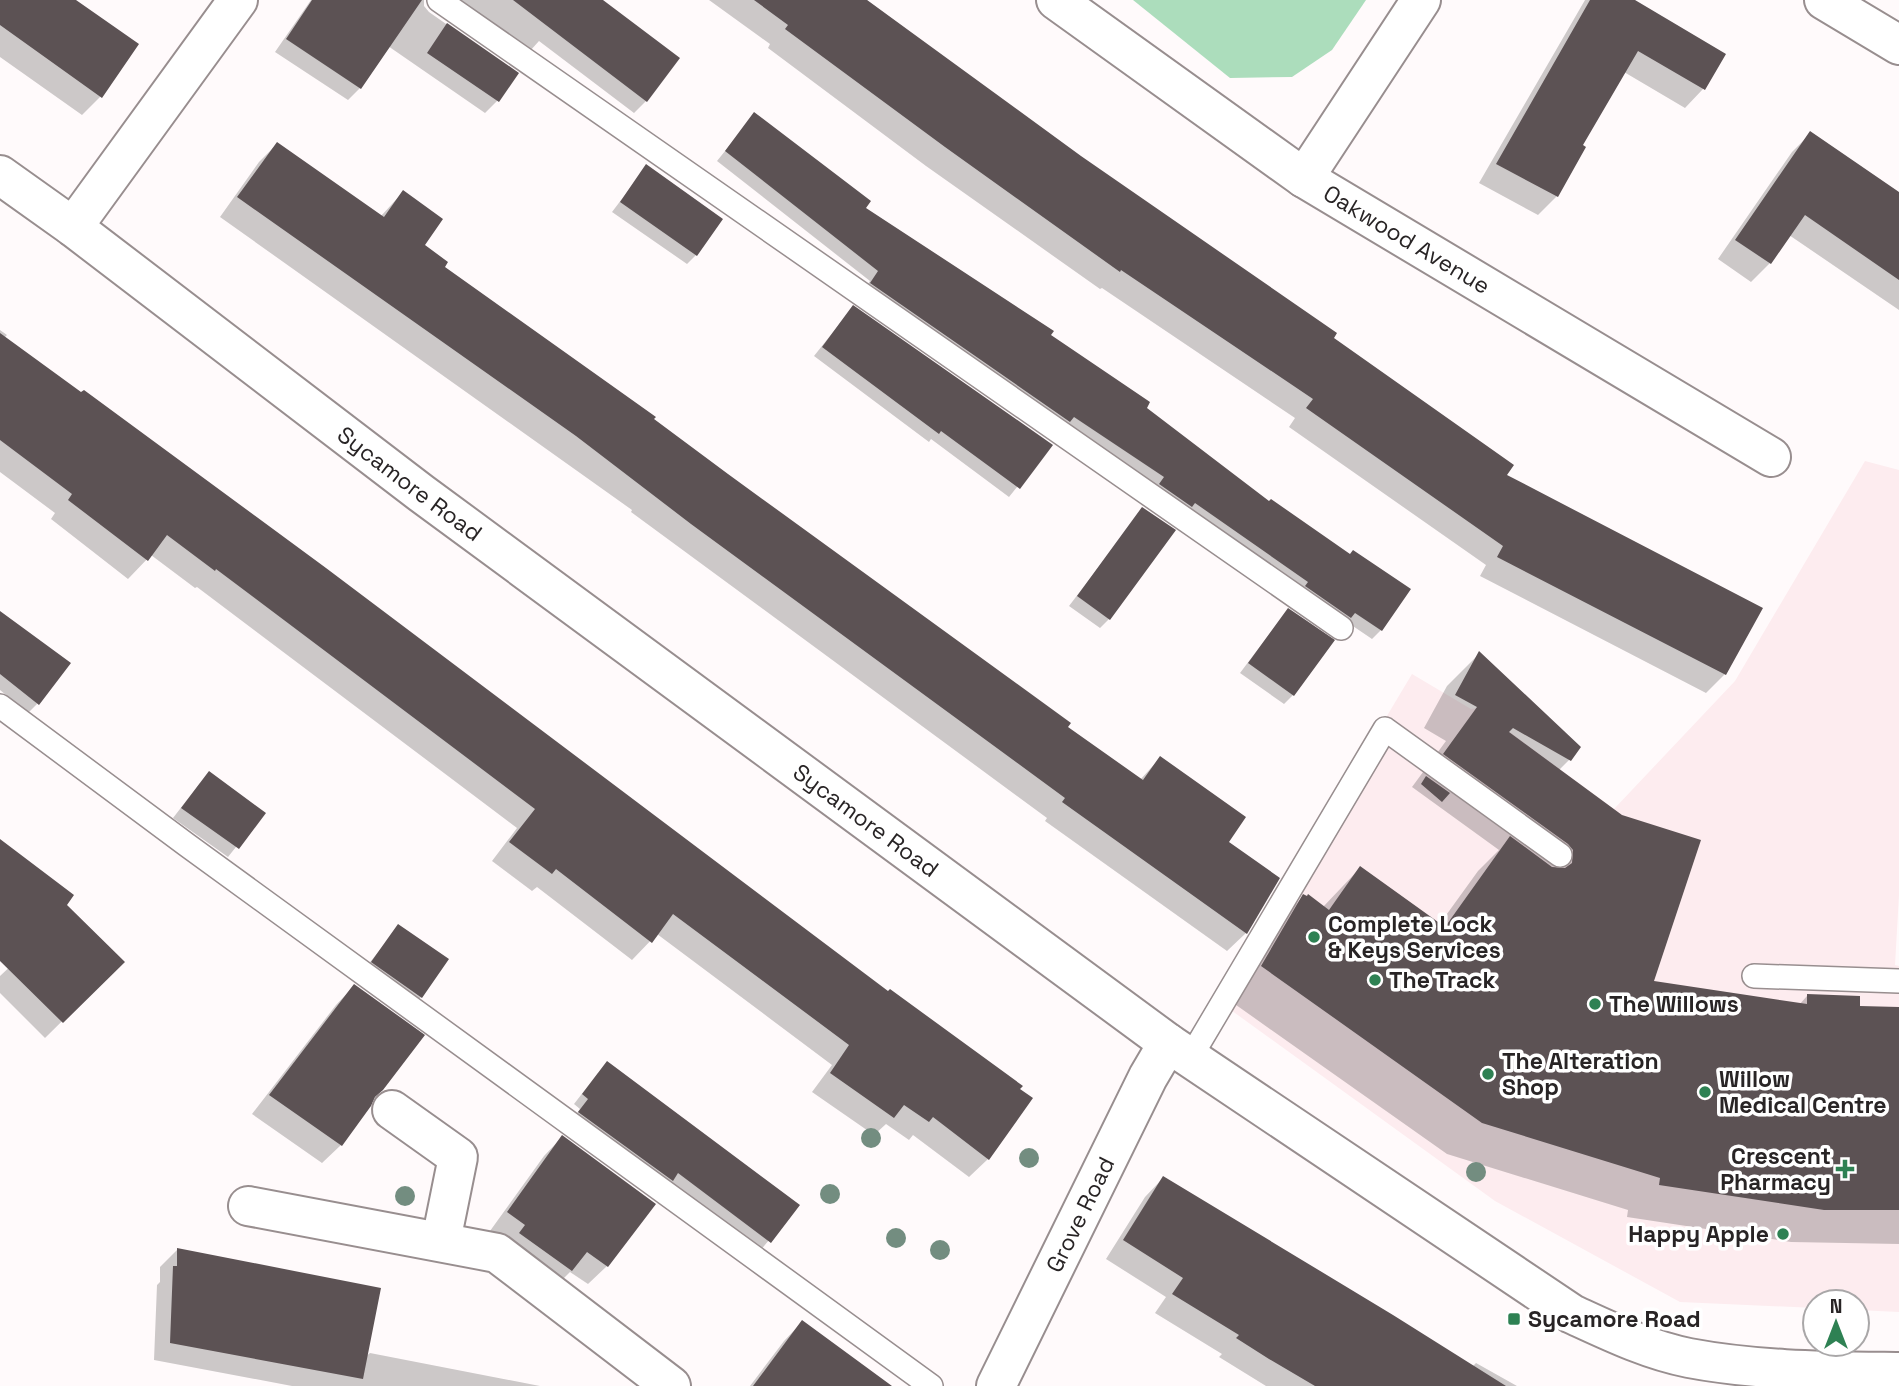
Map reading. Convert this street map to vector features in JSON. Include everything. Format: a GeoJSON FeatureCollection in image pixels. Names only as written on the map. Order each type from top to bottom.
{"type":"FeatureCollection","features":[{"type":"Feature","properties":{"kind":"street"},"geometry":{"type":"LineString","coordinates":[[73,227],[238,0]]}},
{"type":"Feature","properties":{"kind":"street","name":"Oakwood Avenue"},"geometry":{"type":"LineString","coordinates":[[1056,0],[1304,178],[1771,457]]}},
{"type":"Feature","properties":{"kind":"street"},"geometry":{"type":"LineString","coordinates":[[1304,178],[1421,0]]}},
{"type":"Feature","properties":{"kind":"street"},"geometry":{"type":"LineString","coordinates":[[1824,0],[1899,46]]}},
{"type":"Feature","properties":{"kind":"street","name":"Sycamore Road"},"geometry":{"type":"LineString","coordinates":[[0,175],[73,227],[421,493],[1179,1051],[1572,1314],[1622,1336],[1686,1357],[1781,1378],[1899,1373]]}},
{"type":"Feature","properties":{"kind":"street","name":"Grove Road"},"geometry":{"type":"LineString","coordinates":[[996,1386],[1148,1077],[1179,1051]]}},
{"type":"Feature","properties":{"kind":"street"},"geometry":{"type":"LineString","coordinates":[[392,1110],[458,1157],[441,1241]]}},
{"type":"Feature","properties":{"kind":"street"},"geometry":{"type":"LineString","coordinates":[[248,1206],[497,1253],[671,1386]]}},
{"type":"Feature","properties":{"kind":"lane"},"geometry":{"type":"LineString","coordinates":[[439,0],[1341,628]]}},
{"type":"Feature","properties":{"kind":"lane"},"geometry":{"type":"LineString","coordinates":[[0,706],[931,1386]]}},
{"type":"Feature","properties":{"kind":"lane"},"geometry":{"type":"LineString","coordinates":[[1179,1051],[1385,729],[1560,855]]}},
{"type":"Feature","properties":{"kind":"lane"},"geometry":{"type":"LineString","coordinates":[[1754,976],[1899,981]]}},
{"type":"Feature","properties":{"kind":"shaded area"},"geometry":{"type":"Polygon","coordinates":[[[1865,461],[1899,470],[1899,895],[1895,965],[1899,966],[1899,1312],[1871,1311],[1871,1288],[1801,1288],[1801,1307],[1680,1302],[1495,1201],[1217,1000],[1412,674],[1471,709],[1477,708],[1614,809],[1735,681],[1865,461]]]}},
{"type":"Feature","properties":{"kind":"green space"},"geometry":{"type":"Polygon","coordinates":[[[1133,0],[1366,0],[1332,50],[1292,77],[1230,78],[1133,0]]]}},
{"type":"Feature","properties":{"kind":"building"},"geometry":{"type":"Polygon","coordinates":[[[0,0],[76,0],[139,44],[102,98],[0,25],[0,0]]]}},
{"type":"Feature","properties":{"kind":"building"},"geometry":{"type":"Polygon","coordinates":[[[312,0],[422,0],[361,89],[286,39],[312,0]]]}},
{"type":"Feature","properties":{"kind":"building"},"geometry":{"type":"Polygon","coordinates":[[[513,0],[603,0],[680,58],[647,102],[513,0]]]}},
{"type":"Feature","properties":{"kind":"building"},"geometry":{"type":"Polygon","coordinates":[[[754,0],[867,0],[1081,156],[1337,333],[1334,338],[1514,465],[1507,475],[1763,608],[1726,675],[1497,557],[1503,546],[1306,408],[1313,399],[1121,270],[1120,272],[785,29],[788,25],[754,0]]]}},
{"type":"Feature","properties":{"kind":"building"},"geometry":{"type":"Polygon","coordinates":[[[1590,0],[1635,0],[1726,54],[1705,90],[1638,51],[1583,145],[1586,147],[1558,197],[1496,164],[1590,0]]]}},
{"type":"Feature","properties":{"kind":"building"},"geometry":{"type":"Polygon","coordinates":[[[447,23],[519,73],[499,102],[427,53],[447,23]]]}},
{"type":"Feature","properties":{"kind":"building"},"geometry":{"type":"Polygon","coordinates":[[[754,112],[871,201],[866,208],[1054,331],[1051,335],[1150,402],[1147,408],[1269,501],[1271,499],[1350,554],[1353,550],[1411,589],[1382,631],[1355,613],[1351,618],[1305,586],[1308,582],[1195,503],[1192,507],[1159,484],[1164,477],[1074,417],[1070,422],[870,283],[878,271],[725,151],[754,112]]]}},
{"type":"Feature","properties":{"kind":"building"},"geometry":{"type":"Polygon","coordinates":[[[1810,131],[1899,192],[1899,280],[1805,215],[1771,264],[1735,240],[1810,131]]]}},
{"type":"Feature","properties":{"kind":"building"},"geometry":{"type":"Polygon","coordinates":[[[277,142],[384,217],[403,190],[443,219],[425,245],[448,262],[445,267],[656,417],[654,419],[1071,723],[1068,727],[1143,780],[1160,756],[1246,817],[1229,842],[1280,878],[1247,934],[1062,802],[1065,798],[691,524],[576,436],[237,197],[277,142]]]}},
{"type":"Feature","properties":{"kind":"building"},"geometry":{"type":"Polygon","coordinates":[[[646,164],[723,219],[697,256],[620,202],[646,164]]]}},
{"type":"Feature","properties":{"kind":"building"},"geometry":{"type":"Polygon","coordinates":[[[853,305],[1053,445],[1020,489],[941,431],[939,434],[822,347],[853,305]]]}},
{"type":"Feature","properties":{"kind":"building"},"geometry":{"type":"Polygon","coordinates":[[[0,333],[81,392],[84,390],[326,568],[888,991],[890,989],[1023,1086],[1020,1089],[1033,1098],[989,1160],[933,1117],[929,1122],[904,1105],[894,1118],[830,1073],[849,1045],[673,914],[652,943],[556,869],[552,874],[509,842],[535,809],[216,569],[215,571],[167,535],[148,561],[68,500],[72,494],[0,440],[0,333]]]}},
{"type":"Feature","properties":{"kind":"building"},"geometry":{"type":"Polygon","coordinates":[[[1142,507],[1176,530],[1110,620],[1077,596],[1142,507]]]}},
{"type":"Feature","properties":{"kind":"building"},"geometry":{"type":"Polygon","coordinates":[[[1288,608],[1335,640],[1294,696],[1248,663],[1288,608]]]}},
{"type":"Feature","properties":{"kind":"building"},"geometry":{"type":"Polygon","coordinates":[[[0,611],[71,663],[39,705],[0,674],[0,611]]]}},
{"type":"Feature","properties":{"kind":"building"},"geometry":{"type":"Polygon","coordinates":[[[1479,651],[1581,747],[1571,761],[1513,728],[1509,732],[1622,815],[1701,840],[1654,981],[1807,1004],[1807,994],[1860,996],[1860,1006],[1899,1007],[1899,1210],[1824,1210],[1659,1185],[1660,1178],[1482,1123],[1261,966],[1303,894],[1308,894],[1329,910],[1360,866],[1445,927],[1510,836],[1552,867],[1565,868],[1572,863],[1573,850],[1568,844],[1443,754],[1477,707],[1455,695],[1479,651]]]}},
{"type":"Feature","properties":{"kind":"building"},"geometry":{"type":"Polygon","coordinates":[[[209,771],[266,813],[239,849],[181,808],[209,771]]]}},
{"type":"Feature","properties":{"kind":"building"},"geometry":{"type":"Polygon","coordinates":[[[1426,776],[1450,793],[1442,802],[1421,784],[1426,776]]]}},
{"type":"Feature","properties":{"kind":"building"},"geometry":{"type":"Polygon","coordinates":[[[0,839],[74,895],[67,905],[125,962],[63,1023],[0,961],[0,839]]]}},
{"type":"Feature","properties":{"kind":"building"},"geometry":{"type":"Polygon","coordinates":[[[398,924],[449,959],[422,998],[371,962],[398,924]]]}},
{"type":"Feature","properties":{"kind":"building"},"geometry":{"type":"Polygon","coordinates":[[[354,984],[425,1035],[375,1097],[342,1146],[269,1095],[354,984]]]}},
{"type":"Feature","properties":{"kind":"building"},"geometry":{"type":"Polygon","coordinates":[[[607,1061],[800,1205],[771,1243],[678,1173],[673,1181],[578,1112],[588,1099],[582,1094],[607,1061]]]}},
{"type":"Feature","properties":{"kind":"building"},"geometry":{"type":"Polygon","coordinates":[[[562,1135],[656,1204],[608,1267],[587,1252],[572,1271],[519,1233],[525,1225],[507,1212],[562,1135]]]}},
{"type":"Feature","properties":{"kind":"building"},"geometry":{"type":"Polygon","coordinates":[[[1163,1176],[1506,1386],[1315,1386],[1269,1359],[1236,1338],[1239,1335],[1172,1294],[1183,1278],[1123,1240],[1163,1176]]]}},
{"type":"Feature","properties":{"kind":"building"},"geometry":{"type":"Polygon","coordinates":[[[177,1248],[381,1288],[363,1379],[170,1343],[173,1266],[177,1266],[177,1248]]]}},
{"type":"Feature","properties":{"kind":"building"},"geometry":{"type":"Polygon","coordinates":[[[802,1320],[892,1386],[753,1386],[802,1320]]]}},
{"type":"Feature","properties":{"kind":"place","name":"Complete Lock & Keys Services"},"geometry":{"type":"Point","coordinates":[1314,937]}},
{"type":"Feature","properties":{"kind":"place","name":"The Track"},"geometry":{"type":"Point","coordinates":[1375,980]}},
{"type":"Feature","properties":{"kind":"place","name":"The Willows"},"geometry":{"type":"Point","coordinates":[1595,1004]}},
{"type":"Feature","properties":{"kind":"place","name":"The Alteration Shop"},"geometry":{"type":"Point","coordinates":[1488,1074]}},
{"type":"Feature","properties":{"kind":"place","name":"Willow Medical Centre"},"geometry":{"type":"Point","coordinates":[1705,1092]}},
{"type":"Feature","properties":{"kind":"place","name":"Crescent Pharmacy"},"geometry":{"type":"Point","coordinates":[1845,1169]}},
{"type":"Feature","properties":{"kind":"place","name":"Happy Apple"},"geometry":{"type":"Point","coordinates":[1783,1234]}},
{"type":"Feature","properties":{"kind":"place","name":"Sycamore Road"},"geometry":{"type":"Point","coordinates":[1514,1319]}}]}
